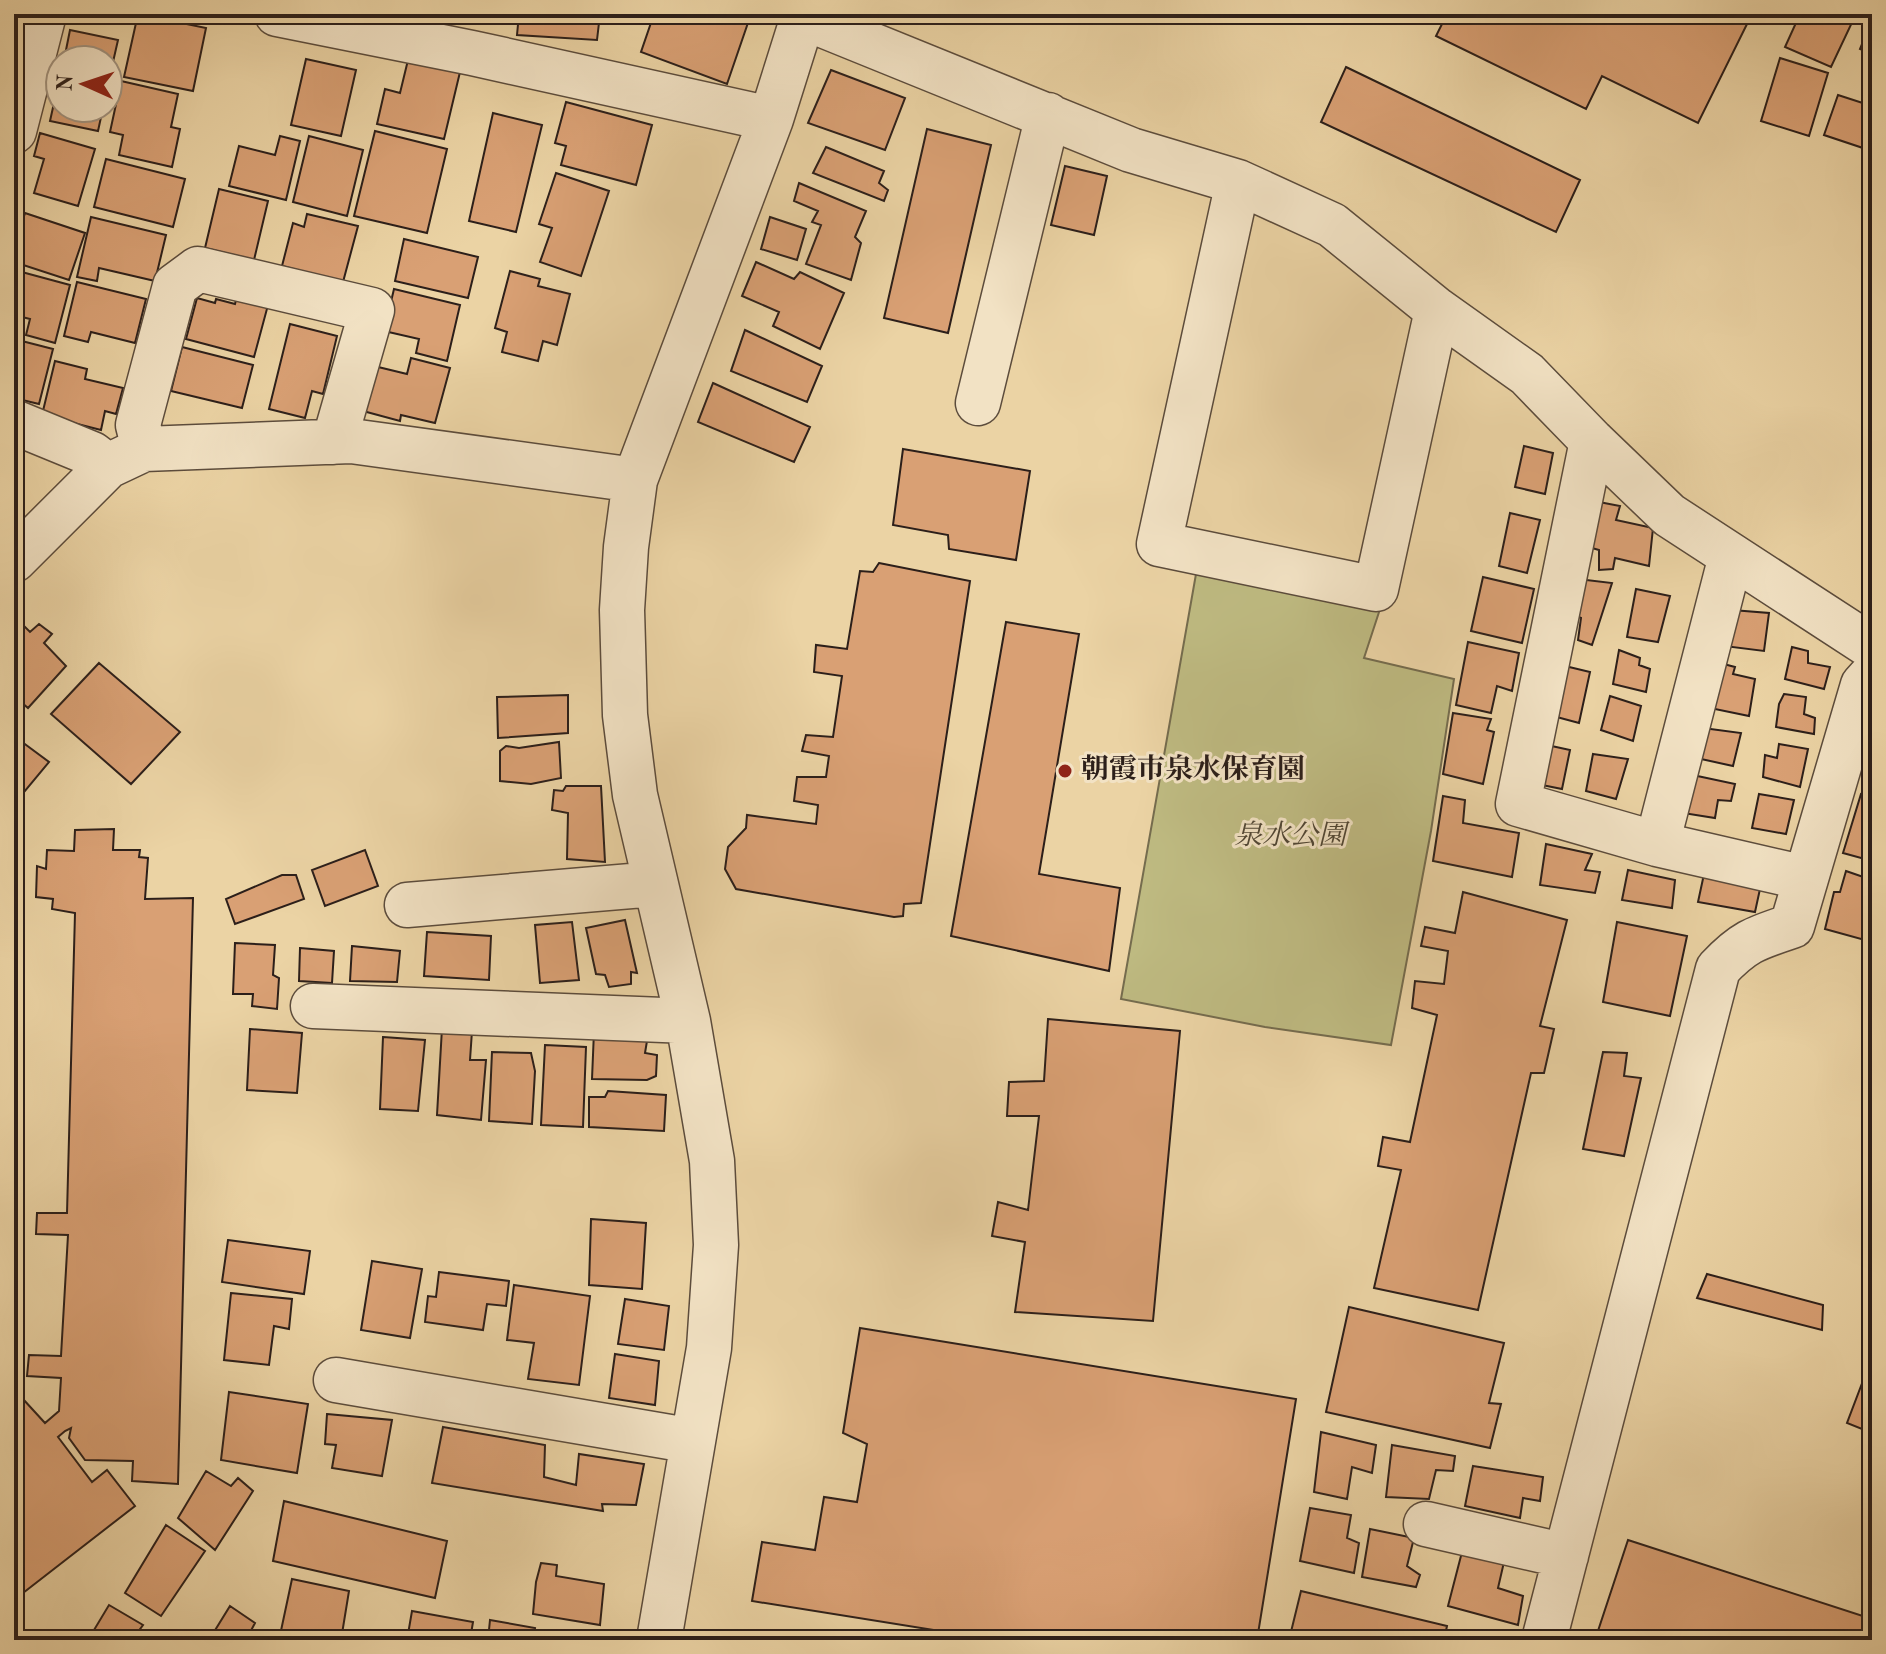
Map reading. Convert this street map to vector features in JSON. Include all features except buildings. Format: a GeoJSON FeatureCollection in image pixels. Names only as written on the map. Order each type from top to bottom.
{"type":"FeatureCollection","features":[{"type":"Feature","properties":{"kind":"street"},"geometry":{"type":"LineString","coordinates":[[14,131],[44,14]]}},
{"type":"Feature","properties":{"kind":"street"},"geometry":{"type":"LineString","coordinates":[[277,14],[389,25],[771,119]]}},
{"type":"Feature","properties":{"kind":"street"},"geometry":{"type":"LineString","coordinates":[[659,1640],[709,1348],[716,1245],[712,1161],[688,1021],[635,795],[625,715],[622,610],[626,547],[635,480],[771,119],[804,16],[1131,150],[1238,182],[1332,225],[1437,310],[1527,374],[1669,515],[1872,647]]}},
{"type":"Feature","properties":{"kind":"street"},"geometry":{"type":"LineString","coordinates":[[978,403],[1048,115]]}},
{"type":"Feature","properties":{"kind":"street"},"geometry":{"type":"LineString","coordinates":[[1238,182],[1159,544],[1376,589],[1437,310]]}},
{"type":"Feature","properties":{"kind":"street"},"geometry":{"type":"LineString","coordinates":[[14,560],[126,458],[138,425],[175,286],[198,269],[372,310],[334,442]]}},
{"type":"Feature","properties":{"kind":"street"},"geometry":{"type":"LineString","coordinates":[[14,422],[92,454],[126,458],[334,442],[367,443],[635,480]]}},
{"type":"Feature","properties":{"kind":"street"},"geometry":{"type":"LineString","coordinates":[[1592,441],[1518,804],[1657,844],[1805,878]]}},
{"type":"Feature","properties":{"kind":"street"},"geometry":{"type":"LineString","coordinates":[[1657,844],[1731,556]]}},
{"type":"Feature","properties":{"kind":"street"},"geometry":{"type":"LineString","coordinates":[[1544,1640],[1718,969],[1737,948],[1753,939],[1792,926],[1863,685],[1872,675]]}},
{"type":"Feature","properties":{"kind":"street"},"geometry":{"type":"LineString","coordinates":[[407,905],[655,884]]}},
{"type":"Feature","properties":{"kind":"street"},"geometry":{"type":"LineString","coordinates":[[313,1006],[688,1021]]}},
{"type":"Feature","properties":{"kind":"street"},"geometry":{"type":"LineString","coordinates":[[336,1380],[693,1441]]}},
{"type":"Feature","properties":{"kind":"street"},"geometry":{"type":"LineString","coordinates":[[1426,1524],[1566,1556]]}},
{"type":"Feature","properties":{"kind":"green space","name":"泉水公園"},"geometry":{"type":"Polygon","coordinates":[[[1196,574],[1380,609],[1364,658],[1454,679],[1431,831],[1391,1045],[1265,1027],[1121,999],[1196,574]]]}},
{"type":"Feature","properties":{"kind":"place","name":"朝霞市泉水保育園"},"geometry":{"type":"Point","coordinates":[1065,771]}}]}
